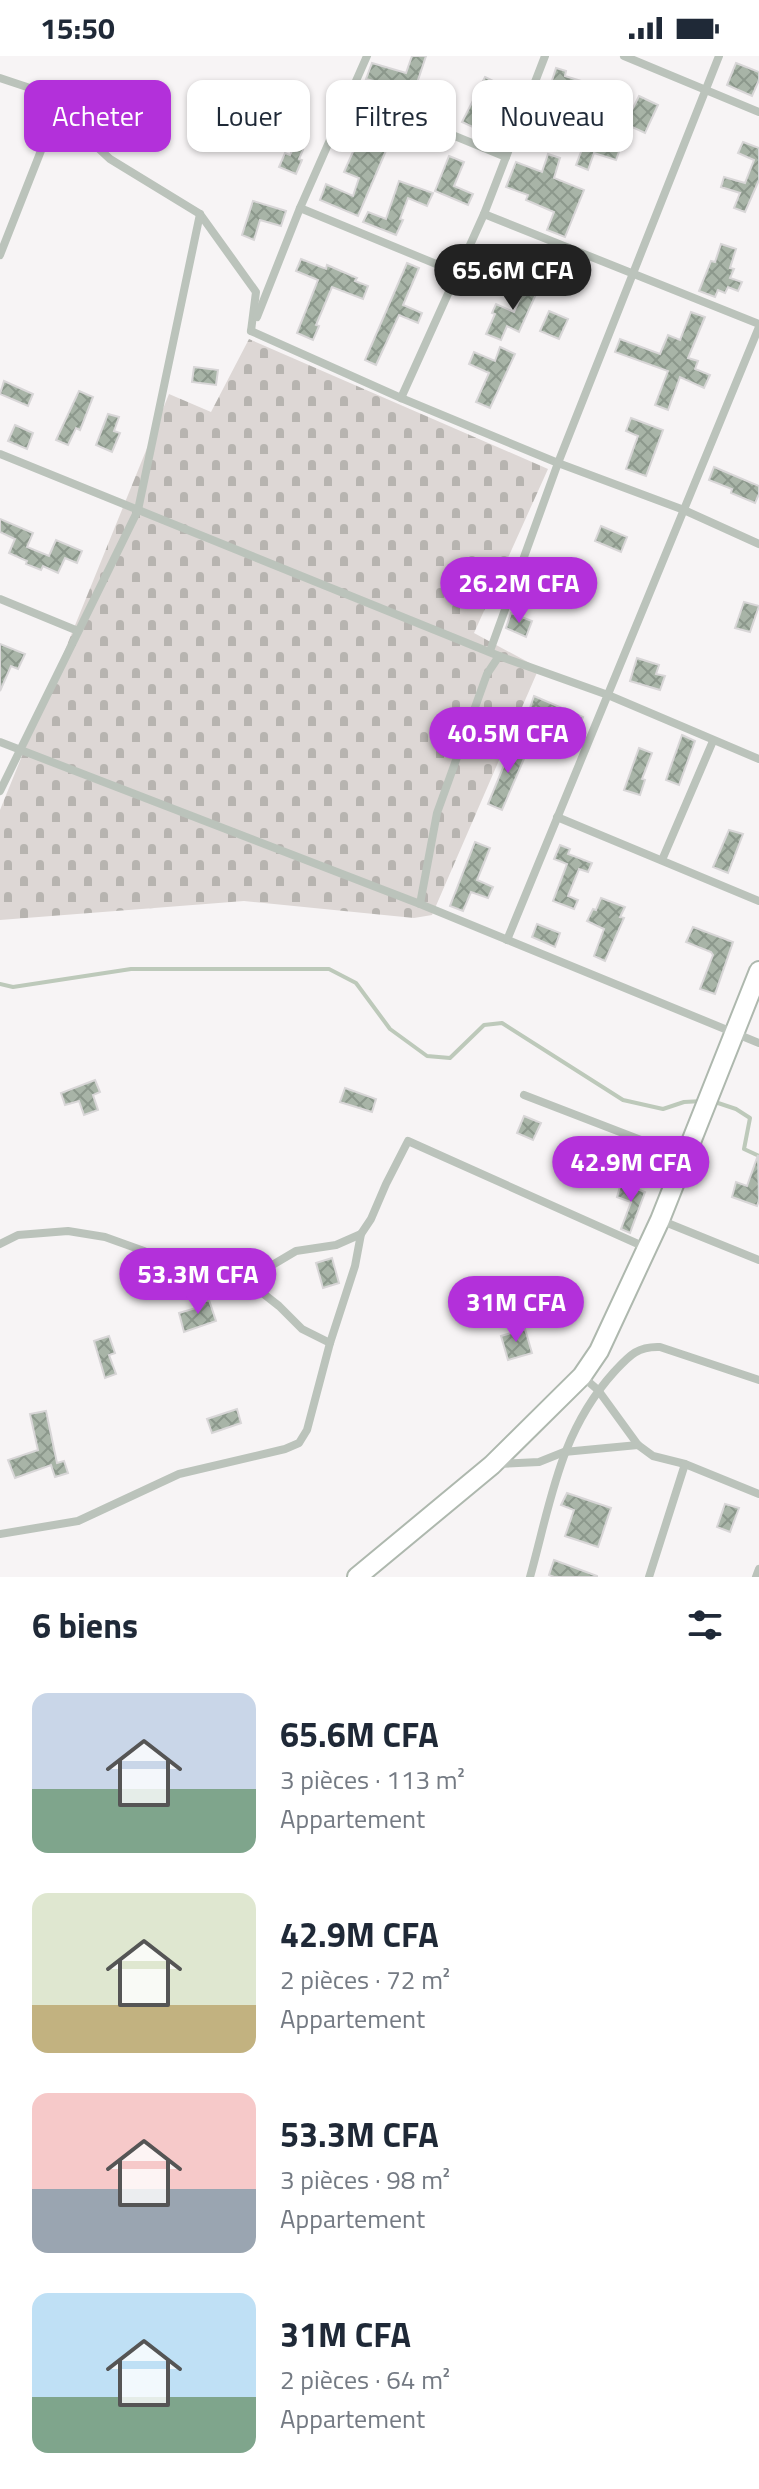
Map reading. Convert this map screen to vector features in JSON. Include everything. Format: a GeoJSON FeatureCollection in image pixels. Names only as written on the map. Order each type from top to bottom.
{"type":"FeatureCollection","features":[{"type":"Feature","properties":{"kind":"main road"},"geometry":{"type":"LineString","coordinates":[[357,1577],[492,1465],[582,1376],[599,1351],[660,1220],[759,971]]}},
{"type":"Feature","properties":{"kind":"street"},"geometry":{"type":"LineString","coordinates":[[356,80],[367,56]]}},
{"type":"Feature","properties":{"kind":"street"},"geometry":{"type":"LineString","coordinates":[[401,398],[484,214],[545,56]]}},
{"type":"Feature","properties":{"kind":"street"},"geometry":{"type":"LineString","coordinates":[[624,56],[759,112]]}},
{"type":"Feature","properties":{"kind":"street"},"geometry":{"type":"LineString","coordinates":[[420,904],[437,813],[495,654],[558,463],[719,56]]}},
{"type":"Feature","properties":{"kind":"street"},"geometry":{"type":"LineString","coordinates":[[0,78],[24,86]]}},
{"type":"Feature","properties":{"kind":"street"},"geometry":{"type":"LineString","coordinates":[[456,136],[506,157]]}},
{"type":"Feature","properties":{"kind":"street"},"geometry":{"type":"LineString","coordinates":[[251,331],[326,148]]}},
{"type":"Feature","properties":{"kind":"street"},"geometry":{"type":"LineString","coordinates":[[0,255],[40,152]]}},
{"type":"Feature","properties":{"kind":"street"},"geometry":{"type":"LineString","coordinates":[[102,152],[200,214],[256,292],[251,331]]}},
{"type":"Feature","properties":{"kind":"street"},"geometry":{"type":"LineString","coordinates":[[300,208],[458,273]]}},
{"type":"Feature","properties":{"kind":"street"},"geometry":{"type":"LineString","coordinates":[[0,791],[138,510],[200,214]]}},
{"type":"Feature","properties":{"kind":"street"},"geometry":{"type":"LineString","coordinates":[[484,214],[759,325],[507,940]]}},
{"type":"Feature","properties":{"kind":"street"},"geometry":{"type":"LineString","coordinates":[[251,331],[401,398],[558,463],[684,510],[759,544]]}},
{"type":"Feature","properties":{"kind":"street"},"geometry":{"type":"LineString","coordinates":[[0,454],[495,654],[608,695],[759,759]]}},
{"type":"Feature","properties":{"kind":"street"},"geometry":{"type":"LineString","coordinates":[[0,599],[78,631]]}},
{"type":"Feature","properties":{"kind":"street"},"geometry":{"type":"LineString","coordinates":[[662,860],[713,741]]}},
{"type":"Feature","properties":{"kind":"street"},"geometry":{"type":"LineString","coordinates":[[0,742],[420,904],[759,1043]]}},
{"type":"Feature","properties":{"kind":"street"},"geometry":{"type":"LineString","coordinates":[[557,817],[759,901]]}},
{"type":"Feature","properties":{"kind":"street"},"geometry":{"type":"LineString","coordinates":[[524,1095],[686,1158]]}},
{"type":"Feature","properties":{"kind":"street"},"geometry":{"type":"LineString","coordinates":[[0,1533],[78,1521],[179,1474],[299,1443],[307,1430],[355,1266],[361,1234],[408,1141],[647,1248]]}},
{"type":"Feature","properties":{"kind":"street"},"geometry":{"type":"LineString","coordinates":[[660,1220],[759,1260]]}},
{"type":"Feature","properties":{"kind":"street"},"geometry":{"type":"LineString","coordinates":[[0,1244],[18,1235],[68,1231],[105,1237],[144,1251],[185,1272],[237,1273],[269,1267],[296,1251],[336,1245],[361,1234]]}},
{"type":"Feature","properties":{"kind":"street"},"geometry":{"type":"LineString","coordinates":[[237,1273],[279,1306],[302,1329],[330,1343]]}},
{"type":"Feature","properties":{"kind":"street"},"geometry":{"type":"LineString","coordinates":[[530,1577],[549,1496],[564,1452],[598,1390],[633,1352],[645,1346],[660,1347],[759,1380]]}},
{"type":"Feature","properties":{"kind":"street"},"geometry":{"type":"LineString","coordinates":[[582,1376],[598,1390],[638,1445],[653,1456],[685,1464],[759,1494]]}},
{"type":"Feature","properties":{"kind":"street"},"geometry":{"type":"LineString","coordinates":[[492,1465],[539,1462],[564,1452],[638,1445]]}},
{"type":"Feature","properties":{"kind":"street"},"geometry":{"type":"LineString","coordinates":[[649,1577],[685,1464]]}},
{"type":"Feature","properties":{"kind":"street"},"geometry":{"type":"LineString","coordinates":[[756,1577],[759,1569]]}},
{"type":"Feature","properties":{"kind":"green space"},"geometry":{"type":"Polygon","coordinates":[[[249,339],[548,469],[474,633],[539,668],[432,915],[414,918],[244,901],[0,920],[0,810],[169,394],[211,412],[249,339]]]}},
{"type":"Feature","properties":{"kind":"building"},"geometry":{"type":"Polygon","coordinates":[[[412,56],[426,56],[418,80],[366,79],[372,63],[406,73],[412,56]]]}},
{"type":"Feature","properties":{"kind":"building"},"geometry":{"type":"Polygon","coordinates":[[[736,63],[759,72],[752,96],[727,85],[736,63]]]}},
{"type":"Feature","properties":{"kind":"building"},"geometry":{"type":"Polygon","coordinates":[[[556,68],[566,71],[565,76],[578,80],[552,80],[556,68]]]}},
{"type":"Feature","properties":{"kind":"building"},"geometry":{"type":"Polygon","coordinates":[[[639,96],[658,105],[645,133],[633,127],[633,108],[639,96]]]}},
{"type":"Feature","properties":{"kind":"building"},"geometry":{"type":"Polygon","coordinates":[[[472,102],[472,127],[462,122],[472,102]]]}},
{"type":"Feature","properties":{"kind":"building"},"geometry":{"type":"Polygon","coordinates":[[[743,142],[759,148],[759,180],[745,212],[734,208],[740,193],[721,187],[724,177],[745,183],[754,160],[738,153],[743,142]]]}},
{"type":"Feature","properties":{"kind":"building"},"geometry":{"type":"Polygon","coordinates":[[[292,152],[302,152],[296,174],[279,167],[285,153],[290,155],[292,152]]]}},
{"type":"Feature","properties":{"kind":"building"},"geometry":{"type":"Polygon","coordinates":[[[353,152],[385,152],[358,216],[320,200],[326,184],[353,196],[359,178],[344,172],[353,152]]]}},
{"type":"Feature","properties":{"kind":"building"},"geometry":{"type":"Polygon","coordinates":[[[581,152],[619,152],[616,160],[594,153],[588,170],[576,165],[581,152]]]}},
{"type":"Feature","properties":{"kind":"building"},"geometry":{"type":"Polygon","coordinates":[[[548,154],[560,158],[554,178],[584,190],[565,237],[547,230],[554,212],[526,200],[528,195],[506,187],[516,162],[542,172],[548,154]]]}},
{"type":"Feature","properties":{"kind":"building"},"geometry":{"type":"Polygon","coordinates":[[[449,156],[464,162],[454,186],[473,194],[468,205],[435,191],[449,156]]]}},
{"type":"Feature","properties":{"kind":"building"},"geometry":{"type":"Polygon","coordinates":[[[399,181],[433,193],[427,206],[408,198],[396,235],[363,222],[368,212],[386,219],[399,181]]]}},
{"type":"Feature","properties":{"kind":"building"},"geometry":{"type":"Polygon","coordinates":[[[253,201],[286,211],[281,226],[260,220],[254,240],[242,235],[253,201]]]}},
{"type":"Feature","properties":{"kind":"building"},"geometry":{"type":"Polygon","coordinates":[[[721,244],[736,249],[730,278],[742,282],[738,291],[728,287],[725,293],[718,290],[715,297],[699,291],[721,244]]]}},
{"type":"Feature","properties":{"kind":"building"},"geometry":{"type":"Polygon","coordinates":[[[513,251],[532,259],[525,274],[506,266],[513,251]]]}},
{"type":"Feature","properties":{"kind":"building"},"geometry":{"type":"Polygon","coordinates":[[[301,259],[326,269],[327,265],[368,286],[363,299],[332,287],[313,340],[297,333],[318,280],[296,271],[301,259]]]}},
{"type":"Feature","properties":{"kind":"building"},"geometry":{"type":"Polygon","coordinates":[[[407,263],[419,268],[403,305],[422,313],[418,323],[399,315],[376,365],[365,360],[407,263]]]}},
{"type":"Feature","properties":{"kind":"building"},"geometry":{"type":"Polygon","coordinates":[[[529,278],[541,283],[519,332],[507,326],[501,340],[486,334],[496,304],[514,312],[529,278]]]}},
{"type":"Feature","properties":{"kind":"building"},"geometry":{"type":"Polygon","coordinates":[[[549,311],[568,319],[559,339],[540,331],[549,311]]]}},
{"type":"Feature","properties":{"kind":"building"},"geometry":{"type":"Polygon","coordinates":[[[691,312],[705,317],[688,358],[698,361],[695,369],[710,375],[704,388],[680,377],[668,410],[655,405],[668,371],[615,352],[620,339],[660,354],[668,335],[680,340],[691,312]]]}},
{"type":"Feature","properties":{"kind":"building"},"geometry":{"type":"Polygon","coordinates":[[[500,347],[515,354],[490,408],[476,402],[489,373],[469,364],[474,352],[495,361],[500,347]]]}},
{"type":"Feature","properties":{"kind":"building"},"geometry":{"type":"Polygon","coordinates":[[[194,367],[218,370],[216,385],[192,382],[194,367]]]}},
{"type":"Feature","properties":{"kind":"building"},"geometry":{"type":"Polygon","coordinates":[[[4,381],[33,394],[28,406],[0,394],[4,381]]]}},
{"type":"Feature","properties":{"kind":"building"},"geometry":{"type":"Polygon","coordinates":[[[79,391],[93,397],[80,430],[76,428],[68,445],[56,440],[79,391]]]}},
{"type":"Feature","properties":{"kind":"building"},"geometry":{"type":"Polygon","coordinates":[[[108,414],[119,417],[114,431],[120,433],[112,452],[96,445],[108,414]]]}},
{"type":"Feature","properties":{"kind":"building"},"geometry":{"type":"Polygon","coordinates":[[[631,418],[663,430],[646,476],[626,469],[638,436],[626,431],[631,418]]]}},
{"type":"Feature","properties":{"kind":"building"},"geometry":{"type":"Polygon","coordinates":[[[15,425],[33,433],[27,449],[8,441],[15,425]]]}},
{"type":"Feature","properties":{"kind":"building"},"geometry":{"type":"Polygon","coordinates":[[[714,467],[759,486],[755,503],[709,480],[714,467]]]}},
{"type":"Feature","properties":{"kind":"building"},"geometry":{"type":"Polygon","coordinates":[[[0,519],[33,533],[27,547],[49,556],[56,540],[82,551],[77,563],[65,558],[58,573],[43,566],[41,570],[26,564],[27,561],[9,553],[15,539],[0,532],[0,519]]]}},
{"type":"Feature","properties":{"kind":"building"},"geometry":{"type":"Polygon","coordinates":[[[601,526],[627,537],[621,552],[595,541],[601,526]]]}},
{"type":"Feature","properties":{"kind":"building"},"geometry":{"type":"Polygon","coordinates":[[[744,602],[759,606],[750,632],[735,628],[744,602]]]}},
{"type":"Feature","properties":{"kind":"building"},"geometry":{"type":"Polygon","coordinates":[[[511,613],[532,621],[526,637],[506,628],[511,613]]]}},
{"type":"Feature","properties":{"kind":"building"},"geometry":{"type":"Polygon","coordinates":[[[0,644],[25,654],[18,669],[11,666],[0,691],[0,644]]]}},
{"type":"Feature","properties":{"kind":"building"},"geometry":{"type":"Polygon","coordinates":[[[637,658],[659,665],[656,674],[665,676],[660,690],[630,681],[637,658]]]}},
{"type":"Feature","properties":{"kind":"building"},"geometry":{"type":"Polygon","coordinates":[[[534,696],[583,717],[579,728],[530,708],[534,696]]]}},
{"type":"Feature","properties":{"kind":"building"},"geometry":{"type":"Polygon","coordinates":[[[682,735],[695,741],[679,785],[666,780],[682,735]]]}},
{"type":"Feature","properties":{"kind":"building"},"geometry":{"type":"Polygon","coordinates":[[[514,741],[529,747],[502,810],[488,804],[514,741]]]}},
{"type":"Feature","properties":{"kind":"building"},"geometry":{"type":"Polygon","coordinates":[[[639,748],[652,753],[642,779],[645,780],[640,795],[624,790],[639,748]]]}},
{"type":"Feature","properties":{"kind":"building"},"geometry":{"type":"Polygon","coordinates":[[[729,830],[743,834],[728,873],[713,867],[729,830]]]}},
{"type":"Feature","properties":{"kind":"building"},"geometry":{"type":"Polygon","coordinates":[[[475,842],[490,848],[477,880],[493,887],[488,898],[471,892],[463,911],[450,906],[475,842]]]}},
{"type":"Feature","properties":{"kind":"building"},"geometry":{"type":"Polygon","coordinates":[[[560,845],[570,849],[568,854],[592,863],[588,872],[579,869],[568,896],[578,900],[574,909],[553,901],[567,864],[554,859],[560,845]]]}},
{"type":"Feature","properties":{"kind":"building"},"geometry":{"type":"Polygon","coordinates":[[[601,898],[625,907],[620,917],[624,918],[605,961],[594,956],[604,929],[587,921],[601,898]]]}},
{"type":"Feature","properties":{"kind":"building"},"geometry":{"type":"Polygon","coordinates":[[[537,924],[560,933],[555,947],[532,937],[537,924]]]}},
{"type":"Feature","properties":{"kind":"building"},"geometry":{"type":"Polygon","coordinates":[[[693,927],[733,942],[715,994],[700,989],[713,955],[686,942],[693,927]]]}},
{"type":"Feature","properties":{"kind":"building"},"geometry":{"type":"Polygon","coordinates":[[[95,1080],[100,1092],[93,1095],[98,1110],[84,1115],[79,1101],[65,1105],[61,1093],[95,1080]]]}},
{"type":"Feature","properties":{"kind":"building"},"geometry":{"type":"Polygon","coordinates":[[[345,1088],[376,1099],[372,1112],[340,1102],[345,1088]]]}},
{"type":"Feature","properties":{"kind":"building"},"geometry":{"type":"Polygon","coordinates":[[[524,1116],[541,1123],[533,1140],[517,1133],[524,1116]]]}},
{"type":"Feature","properties":{"kind":"building"},"geometry":{"type":"Polygon","coordinates":[[[758,1155],[757,1206],[732,1197],[736,1182],[747,1186],[758,1155]]]}},
{"type":"Feature","properties":{"kind":"building"},"geometry":{"type":"Polygon","coordinates":[[[569,1161],[595,1170],[590,1186],[564,1176],[569,1161]]]}},
{"type":"Feature","properties":{"kind":"building"},"geometry":{"type":"Polygon","coordinates":[[[621,1183],[645,1192],[630,1233],[621,1229],[631,1202],[617,1197],[621,1183]]]}},
{"type":"Feature","properties":{"kind":"building"},"geometry":{"type":"Polygon","coordinates":[[[332,1258],[339,1283],[323,1288],[316,1263],[332,1258]]]}},
{"type":"Feature","properties":{"kind":"building"},"geometry":{"type":"Polygon","coordinates":[[[209,1300],[216,1321],[184,1332],[179,1313],[209,1300]]]}},
{"type":"Feature","properties":{"kind":"building"},"geometry":{"type":"Polygon","coordinates":[[[525,1329],[532,1353],[508,1360],[501,1336],[525,1329]]]}},
{"type":"Feature","properties":{"kind":"building"},"geometry":{"type":"Polygon","coordinates":[[[109,1336],[115,1353],[109,1355],[116,1374],[105,1378],[94,1341],[109,1336]]]}},
{"type":"Feature","properties":{"kind":"building"},"geometry":{"type":"Polygon","coordinates":[[[237,1409],[241,1423],[212,1433],[207,1419],[237,1409]]]}},
{"type":"Feature","properties":{"kind":"building"},"geometry":{"type":"Polygon","coordinates":[[[46,1411],[57,1463],[64,1461],[68,1473],[55,1477],[51,1465],[15,1478],[8,1460],[38,1450],[30,1414],[46,1411]]]}},
{"type":"Feature","properties":{"kind":"building"},"geometry":{"type":"Polygon","coordinates":[[[567,1493],[611,1508],[598,1547],[565,1536],[574,1510],[561,1505],[567,1493]]]}},
{"type":"Feature","properties":{"kind":"building"},"geometry":{"type":"Polygon","coordinates":[[[725,1504],[739,1508],[730,1532],[717,1527],[725,1504]]]}},
{"type":"Feature","properties":{"kind":"building"},"geometry":{"type":"Polygon","coordinates":[[[554,1560],[597,1577],[554,1577],[549,1575],[554,1560]]]}},
{"type":"Feature","properties":{"kind":"waterway"},"geometry":{"type":"LineString","coordinates":[[0,984],[13,987],[131,969],[329,969],[356,983],[390,1029],[427,1056],[450,1058],[484,1025],[502,1023],[623,1100],[663,1109],[684,1102],[703,1101]]}},
{"type":"Feature","properties":{"kind":"waterway"},"geometry":{"type":"LineString","coordinates":[[712,1101],[736,1109],[750,1118],[744,1149],[759,1156]]}}]}
